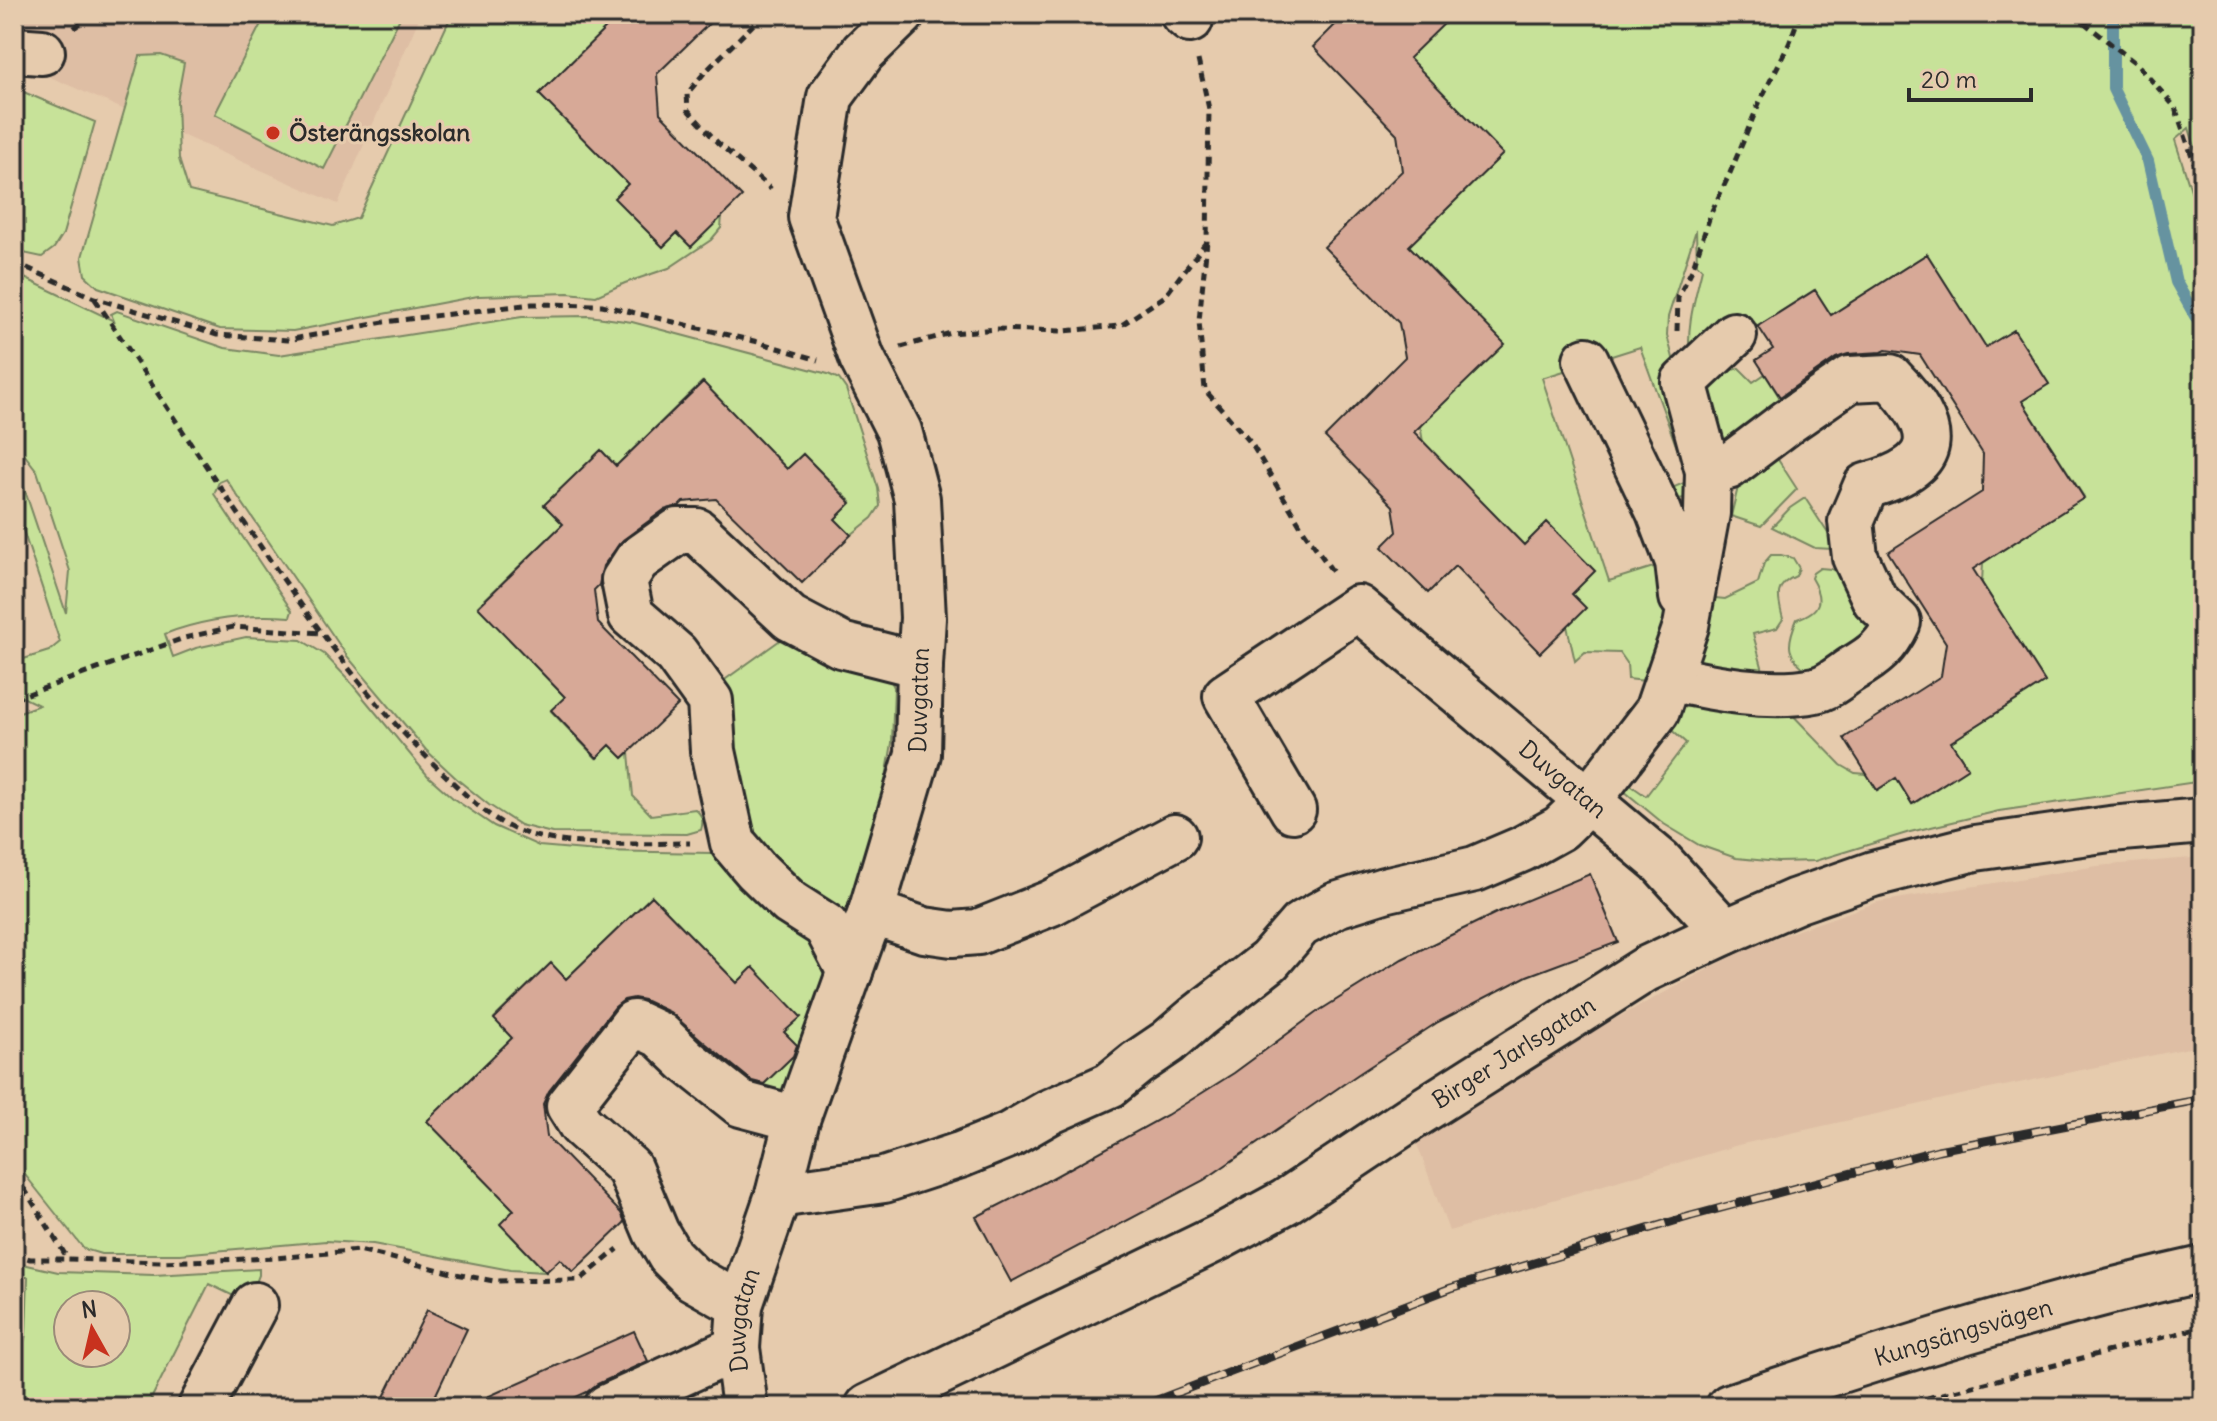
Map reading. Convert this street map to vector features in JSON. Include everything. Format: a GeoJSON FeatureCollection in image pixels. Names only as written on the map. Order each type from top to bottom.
{"type":"FeatureCollection","features":[{"type":"Feature","properties":{"kind":"street","name":"Duvgatan"},"geometry":{"type":"LineString","coordinates":[[745,1407],[737,1348],[740,1305],[778,1195],[797,1119],[871,912],[918,754],[923,618],[917,499],[899,431],[862,358],[811,217],[830,97],[863,52],[902,14]]}},
{"type":"Feature","properties":{"kind":"street"},"geometry":{"type":"LineString","coordinates":[[778,1195],[884,1180],[1009,1135],[1049,1112],[1110,1085],[1269,961],[1300,925],[1336,905],[1384,890],[1475,869],[1522,849],[1560,828],[1589,800],[1657,711],[1669,678],[1686,626],[1707,513],[1708,471],[1684,382],[1734,335]]}},
{"type":"Feature","properties":{"kind":"street"},"geometry":{"type":"LineString","coordinates":[[1586,360],[1664,524],[1678,562],[1686,626]]}},
{"type":"Feature","properties":{"kind":"street"},"geometry":{"type":"LineString","coordinates":[[1669,678],[1729,691],[1818,690],[1870,659],[1889,642],[1898,622],[1875,600],[1855,557],[1851,521],[1866,486],[1891,479],[1919,462],[1928,444],[1924,422],[1905,392],[1890,377],[1850,379],[1728,467],[1708,471]]}},
{"type":"Feature","properties":{"kind":"street"},"geometry":{"type":"LineString","coordinates":[[850,972],[826,926],[790,903],[733,843],[713,751],[710,701],[676,654],[631,615],[624,580],[637,560],[678,531],[697,531],[790,618],[841,645],[920,665]]}},
{"type":"Feature","properties":{"kind":"street","name":"Duvgatan"},"geometry":{"type":"LineString","coordinates":[[1358,608],[1660,861],[1725,932]]}},
{"type":"Feature","properties":{"kind":"street"},"geometry":{"type":"LineString","coordinates":[[1293,810],[1226,696],[1358,608]]}},
{"type":"Feature","properties":{"kind":"street","name":"Birger Jarlsgatan"},"geometry":{"type":"LineString","coordinates":[[868,1407],[1208,1243],[1285,1202],[1424,1109],[1646,969],[1725,932],[1796,901],[1873,874],[1975,848],[2110,829],[2203,821]]}},
{"type":"Feature","properties":{"kind":"street"},"geometry":{"type":"LineString","coordinates":[[871,912],[924,930],[952,934],[978,932],[1051,903],[1175,837]]}},
{"type":"Feature","properties":{"kind":"street"},"geometry":{"type":"LineString","coordinates":[[740,1305],[692,1278],[670,1256],[656,1232],[629,1168],[581,1125],[569,1106],[634,1023],[660,1035],[741,1104],[797,1119]]}},
{"type":"Feature","properties":{"kind":"street","name":"Kungsängsvägen"},"geometry":{"type":"LineString","coordinates":[[1729,1407],[1974,1329],[2203,1269]]}},
{"type":"Feature","properties":{"kind":"street"},"geometry":{"type":"LineString","coordinates":[[201,1407],[255,1305]]}},
{"type":"Feature","properties":{"kind":"street"},"geometry":{"type":"LineString","coordinates":[[607,1407],[737,1348]]}},
{"type":"Feature","properties":{"kind":"path"},"geometry":{"type":"LineString","coordinates":[[764,14],[687,94],[688,110],[718,143],[764,183]]}},
{"type":"Feature","properties":{"kind":"path"},"geometry":{"type":"LineString","coordinates":[[1684,382],[1676,325],[1678,297],[1692,270],[1711,213],[1800,14]]}},
{"type":"Feature","properties":{"kind":"path"},"geometry":{"type":"LineString","coordinates":[[2073,14],[2138,65],[2175,107],[2203,188]]}},
{"type":"Feature","properties":{"kind":"path"},"geometry":{"type":"LineString","coordinates":[[1186,17],[1209,109],[1207,241],[1199,321],[1205,390],[1251,443],[1304,531],[1358,608]]}},
{"type":"Feature","properties":{"kind":"path"},"geometry":{"type":"LineString","coordinates":[[14,262],[94,298],[217,335],[288,340],[384,322],[532,304],[602,305],[758,342],[829,363],[862,358],[951,333],[996,329],[1064,331],[1120,326],[1165,296],[1207,241]]}},
{"type":"Feature","properties":{"kind":"path"},"geometry":{"type":"LineString","coordinates":[[94,298],[321,633],[364,689],[424,756],[475,803],[513,829],[546,839],[605,843],[733,843]]}},
{"type":"Feature","properties":{"kind":"path"},"geometry":{"type":"LineString","coordinates":[[14,699],[184,638],[233,627],[321,633]]}},
{"type":"Feature","properties":{"kind":"path"},"geometry":{"type":"LineString","coordinates":[[14,1178],[25,1190],[68,1259]]}},
{"type":"Feature","properties":{"kind":"path"},"geometry":{"type":"LineString","coordinates":[[14,1254],[30,1259],[176,1262],[276,1258],[359,1250],[494,1281],[580,1280],[621,1247],[656,1232]]}},
{"type":"Feature","properties":{"kind":"path"},"geometry":{"type":"LineString","coordinates":[[1901,1407],[2203,1327]]}},
{"type":"Feature","properties":{"kind":"shaded area","name":"Österängsskolan"},"geometry":{"type":"Polygon","coordinates":[[[14,14],[421,14],[338,204],[14,61],[14,14]]]}},
{"type":"Feature","properties":{"kind":"shaded area"},"geometry":{"type":"Polygon","coordinates":[[[2203,857],[2203,1045],[1738,1145],[1449,1231],[1417,1144],[1536,1061],[1750,947],[1878,902],[2097,866],[2203,857]]]}},
{"type":"Feature","properties":{"kind":"green space"},"geometry":{"type":"Polygon","coordinates":[[[266,14],[402,14],[324,169],[215,114],[266,14]]]}},
{"type":"Feature","properties":{"kind":"green space"},"geometry":{"type":"Polygon","coordinates":[[[452,14],[620,14],[539,94],[628,184],[615,198],[663,247],[677,233],[690,246],[722,216],[721,228],[711,240],[669,268],[596,296],[568,293],[478,296],[293,331],[220,329],[98,287],[85,275],[82,257],[140,56],[161,55],[184,63],[177,101],[179,159],[189,191],[333,226],[358,218],[452,14]]]}},
{"type":"Feature","properties":{"kind":"green space"},"geometry":{"type":"Polygon","coordinates":[[[1454,14],[2203,14],[2203,172],[2189,128],[2175,140],[2203,228],[2203,781],[1999,811],[1910,832],[1815,861],[1778,862],[1736,858],[1699,845],[1664,824],[1618,786],[1623,780],[1646,796],[1686,743],[1660,720],[1672,709],[1708,703],[1785,707],[1841,765],[1855,773],[1867,774],[1877,790],[1896,778],[1913,804],[1968,768],[1951,742],[2045,682],[1982,583],[1983,563],[2084,497],[2022,401],[2049,384],[2014,330],[1986,347],[1927,254],[1831,315],[1814,290],[1717,353],[1690,357],[1690,323],[1702,269],[1697,264],[1696,230],[1668,317],[1667,335],[1705,481],[1701,490],[1685,498],[1664,501],[1662,492],[1689,481],[1640,347],[1542,378],[1609,581],[1666,563],[1675,591],[1654,682],[1628,679],[1627,663],[1620,653],[1585,652],[1575,661],[1567,626],[1572,594],[1595,571],[1547,523],[1524,545],[1423,442],[1420,425],[1504,344],[1409,246],[1503,154],[1408,58],[1454,14]]]}},
{"type":"Feature","properties":{"kind":"green space"},"geometry":{"type":"Polygon","coordinates":[[[14,88],[95,122],[63,234],[54,248],[42,257],[14,251],[14,88]]]}},
{"type":"Feature","properties":{"kind":"green space"},"geometry":{"type":"Polygon","coordinates":[[[14,273],[114,321],[111,314],[117,311],[225,348],[279,355],[522,317],[589,316],[632,322],[828,374],[839,379],[846,389],[878,488],[880,506],[872,518],[851,535],[835,519],[851,502],[803,454],[787,469],[702,382],[616,466],[601,450],[544,505],[563,524],[478,606],[565,697],[551,711],[596,758],[610,745],[623,758],[629,753],[633,796],[651,815],[695,809],[702,818],[701,830],[687,834],[552,833],[520,825],[489,805],[426,750],[347,656],[226,479],[219,482],[214,494],[292,611],[290,617],[226,619],[165,634],[173,657],[196,648],[246,637],[301,640],[324,654],[347,678],[428,776],[454,799],[494,826],[539,846],[597,851],[712,853],[732,863],[810,938],[823,960],[827,976],[782,1102],[751,1097],[800,1049],[784,1032],[800,1017],[753,968],[737,983],[652,896],[566,979],[550,964],[494,1018],[512,1038],[427,1121],[514,1210],[501,1225],[546,1272],[510,1270],[373,1244],[326,1241],[180,1254],[101,1254],[84,1249],[14,1161],[14,714],[39,705],[14,693],[14,662],[49,651],[60,642],[14,503],[14,458],[66,613],[70,571],[37,471],[14,441],[14,273]]]}},
{"type":"Feature","properties":{"kind":"green space"},"geometry":{"type":"Polygon","coordinates":[[[1739,368],[1753,382],[1765,374],[1783,403],[1727,450],[1717,439],[1704,399],[1709,385],[1739,368]]]}},
{"type":"Feature","properties":{"kind":"green space"},"geometry":{"type":"Polygon","coordinates":[[[1775,455],[1797,489],[1761,526],[1731,516],[1739,483],[1775,455]]]}},
{"type":"Feature","properties":{"kind":"green space"},"geometry":{"type":"Polygon","coordinates":[[[1805,498],[1831,538],[1842,542],[1832,549],[1815,548],[1772,527],[1805,498]]]}},
{"type":"Feature","properties":{"kind":"green space"},"geometry":{"type":"Polygon","coordinates":[[[1771,555],[1793,558],[1799,568],[1796,576],[1780,588],[1783,619],[1777,628],[1753,634],[1764,674],[1788,670],[1789,679],[1688,679],[1706,597],[1725,599],[1758,583],[1764,563],[1771,555]]]}},
{"type":"Feature","properties":{"kind":"green space"},"geometry":{"type":"Polygon","coordinates":[[[1820,568],[1831,569],[1845,577],[1875,628],[1810,673],[1792,655],[1790,643],[1797,619],[1811,612],[1818,604],[1818,593],[1811,578],[1820,568]]]}},
{"type":"Feature","properties":{"kind":"green space"},"geometry":{"type":"Polygon","coordinates":[[[783,638],[889,677],[894,687],[892,743],[879,818],[846,919],[750,846],[720,686],[783,638]]]}},
{"type":"Feature","properties":{"kind":"green space"},"geometry":{"type":"Polygon","coordinates":[[[14,1262],[58,1272],[154,1275],[259,1269],[248,1303],[209,1284],[147,1407],[14,1407],[14,1381],[26,1334],[28,1277],[14,1277],[14,1262]]]}},
{"type":"Feature","properties":{"kind":"building"},"geometry":{"type":"Polygon","coordinates":[[[620,14],[719,14],[657,74],[660,113],[742,197],[691,247],[677,233],[663,247],[614,198],[628,184],[539,94],[620,14]]]}},
{"type":"Feature","properties":{"kind":"building"},"geometry":{"type":"Polygon","coordinates":[[[1346,14],[1454,14],[1409,58],[1503,154],[1409,246],[1505,344],[1414,432],[1524,545],[1547,522],[1595,571],[1572,594],[1586,608],[1540,653],[1455,566],[1428,593],[1382,547],[1397,532],[1393,506],[1325,437],[1405,357],[1399,323],[1324,247],[1402,171],[1397,134],[1313,47],[1346,14]]]}},
{"type":"Feature","properties":{"kind":"building"},"geometry":{"type":"Polygon","coordinates":[[[1927,254],[1986,347],[2014,330],[2049,384],[2022,401],[2084,498],[1973,569],[2045,682],[1951,742],[1968,768],[1912,804],[1896,778],[1877,790],[1844,738],[1941,676],[1946,643],[1888,552],[1982,492],[1983,454],[1920,355],[1886,350],[1848,354],[1836,358],[1780,397],[1756,360],[1773,349],[1758,326],[1815,290],[1831,315],[1927,254]]]}},
{"type":"Feature","properties":{"kind":"building"},"geometry":{"type":"Polygon","coordinates":[[[703,382],[787,469],[803,454],[851,503],[835,519],[851,535],[802,583],[716,499],[683,502],[664,510],[623,540],[603,566],[599,585],[594,590],[598,623],[678,705],[623,758],[610,745],[597,758],[551,710],[565,697],[478,607],[563,524],[544,505],[601,450],[616,466],[703,382]]]}},
{"type":"Feature","properties":{"kind":"building"},"geometry":{"type":"Polygon","coordinates":[[[1590,874],[1618,942],[1527,976],[1438,1022],[1204,1180],[1011,1282],[976,1217],[1167,1115],[1234,1073],[1317,1012],[1402,959],[1496,913],[1590,874]]]}},
{"type":"Feature","properties":{"kind":"building"},"geometry":{"type":"Polygon","coordinates":[[[652,896],[737,983],[753,967],[801,1017],[784,1032],[797,1045],[793,1056],[764,1084],[752,1081],[670,1012],[634,998],[624,1000],[615,1007],[549,1091],[543,1104],[547,1137],[621,1213],[625,1222],[573,1272],[560,1259],[546,1272],[500,1224],[514,1210],[427,1121],[512,1038],[494,1019],[551,963],[566,979],[652,896]]]}},
{"type":"Feature","properties":{"kind":"building"},"geometry":{"type":"Polygon","coordinates":[[[427,1310],[467,1329],[430,1407],[379,1407],[427,1310]]]}},
{"type":"Feature","properties":{"kind":"building"},"geometry":{"type":"Polygon","coordinates":[[[634,1331],[648,1361],[555,1407],[465,1407],[634,1331]]]}},
{"type":"Feature","properties":{"kind":"waterway"},"geometry":{"type":"LineString","coordinates":[[2113,14],[2113,89],[2148,161],[2176,282],[2203,330]]}},
{"type":"Feature","properties":{"kind":"railway"},"geometry":{"type":"LineString","coordinates":[[1139,1407],[1451,1288],[1691,1216],[1938,1150],[2203,1099]]}},
{"type":"Feature","properties":{"kind":"place","name":"Österängsskolan"},"geometry":{"type":"Point","coordinates":[273,133]}}]}
